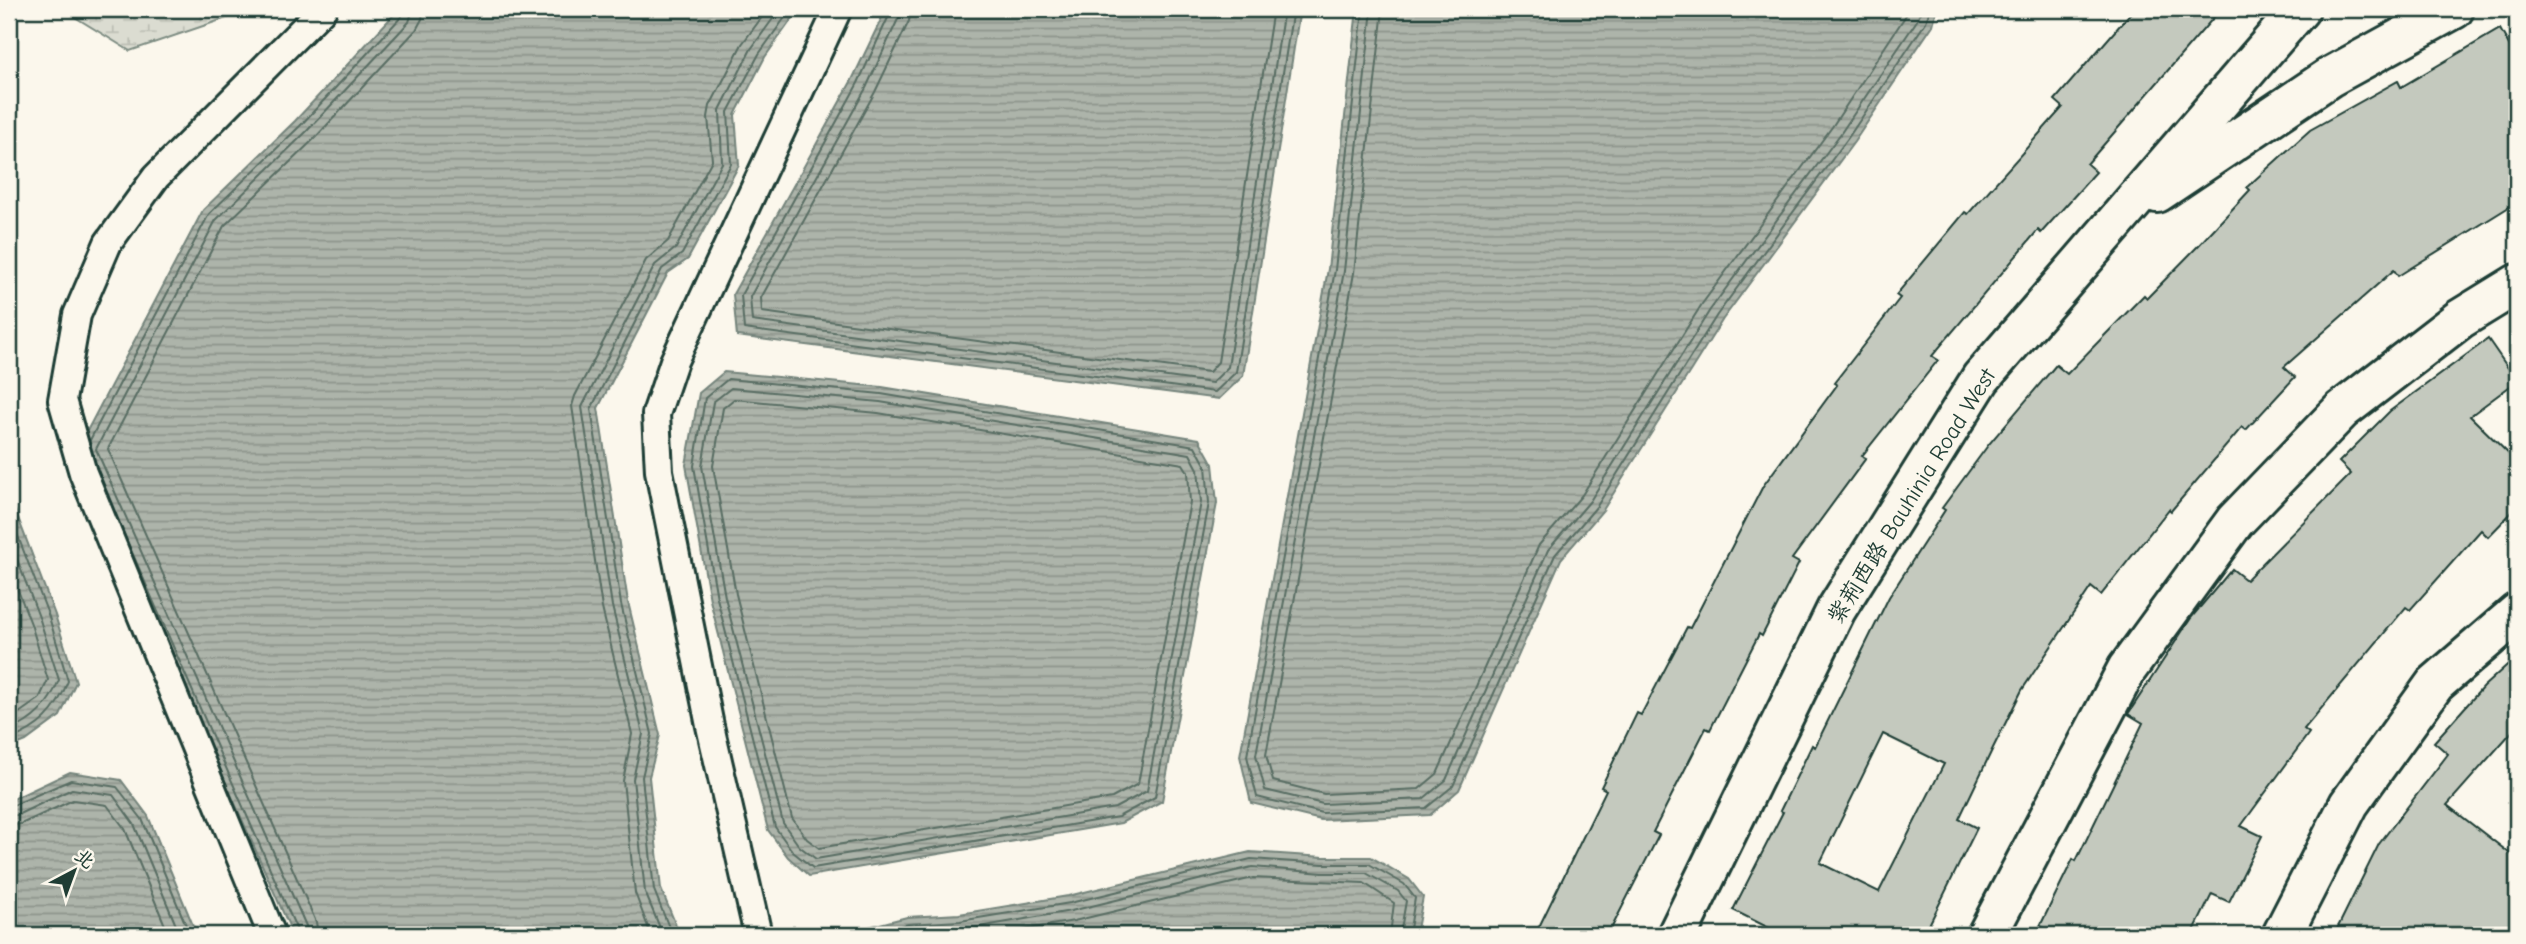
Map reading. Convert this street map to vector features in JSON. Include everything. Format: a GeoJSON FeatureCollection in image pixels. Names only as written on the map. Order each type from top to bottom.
{"type":"FeatureCollection","features":[{"type":"Feature","properties":{"kind":"street","name":"紫荊西路 Bauhinia Road West"},"geometry":{"type":"LineString","coordinates":[[1677,935],[1836,610],[1981,378],[2300,9]]}},
{"type":"Feature","properties":{"kind":"street"},"geometry":{"type":"LineString","coordinates":[[2117,220],[2330,77],[2454,9]]}},
{"type":"Feature","properties":{"kind":"street"},"geometry":{"type":"LineString","coordinates":[[1987,935],[2127,668],[2235,521],[2342,410],[2460,319],[2517,284]]}},
{"type":"Feature","properties":{"kind":"street"},"geometry":{"type":"LineString","coordinates":[[2282,935],[2349,804],[2435,684],[2517,613]]}},
{"type":"Feature","properties":{"kind":"lane"},"geometry":{"type":"LineString","coordinates":[[272,935],[83,473],[62,400],[77,316],[108,243],[156,177],[323,9]]}},
{"type":"Feature","properties":{"kind":"lane"},"geometry":{"type":"LineString","coordinates":[[758,935],[710,726],[659,471],[656,414],[674,361],[838,9]]}},
{"type":"Feature","properties":{"kind":"green space"},"geometry":{"type":"Polygon","coordinates":[[[62,9],[253,9],[130,51],[62,9]]]}},
{"type":"Feature","properties":{"kind":"water"},"geometry":{"type":"Polygon","coordinates":[[[399,9],[799,9],[765,57],[735,115],[739,165],[688,259],[668,273],[598,408],[628,602],[660,735],[649,777],[661,889],[680,935],[293,935],[78,448],[203,210],[295,121],[399,9]]]}},
{"type":"Feature","properties":{"kind":"water"},"geometry":{"type":"Polygon","coordinates":[[[886,9],[1300,9],[1243,376],[1219,399],[737,336],[733,294],[852,80],[886,9]]]}},
{"type":"Feature","properties":{"kind":"water"},"geometry":{"type":"Polygon","coordinates":[[[1357,9],[1937,9],[1933,25],[1854,142],[1723,319],[1603,510],[1561,559],[1459,790],[1430,815],[1321,820],[1251,803],[1240,756],[1328,269],[1357,9]]]}},
{"type":"Feature","properties":{"kind":"water"},"geometry":{"type":"Polygon","coordinates":[[[724,372],[882,387],[1199,439],[1213,464],[1217,503],[1162,801],[1121,823],[809,876],[788,857],[768,830],[710,600],[686,465],[699,393],[724,372]]]}},
{"type":"Feature","properties":{"kind":"water"},"geometry":{"type":"Polygon","coordinates":[[[9,494],[55,615],[76,682],[60,716],[26,741],[9,748],[9,494]]]}},
{"type":"Feature","properties":{"kind":"water"},"geometry":{"type":"Polygon","coordinates":[[[70,772],[121,780],[148,816],[197,935],[9,935],[9,801],[70,772]]]}},
{"type":"Feature","properties":{"kind":"water"},"geometry":{"type":"Polygon","coordinates":[[[1250,852],[1371,857],[1409,879],[1423,897],[1416,935],[837,935],[907,917],[959,914],[1068,896],[1250,852]]]}},
{"type":"Feature","properties":{"kind":"building"},"geometry":{"type":"Polygon","coordinates":[[[2134,9],[2221,9],[2087,164],[2096,172],[2041,233],[2038,230],[1932,356],[1938,360],[1862,456],[1866,458],[1792,559],[1799,563],[1710,730],[1706,728],[1653,832],[1659,835],[1608,935],[1535,935],[1606,790],[1601,787],[1637,713],[1641,715],[1687,627],[1690,628],[1763,486],[1837,385],[1834,383],[1900,298],[1896,295],[1965,212],[1968,214],[2063,107],[2055,100],[2134,9]]]}},
{"type":"Feature","properties":{"kind":"building"},"geometry":{"type":"Polygon","coordinates":[[[2500,29],[2517,59],[2517,202],[2398,276],[2394,270],[2284,367],[2295,377],[2246,430],[2242,427],[2171,511],[2169,509],[2101,595],[2091,587],[2022,690],[1993,748],[1959,819],[1977,828],[1924,935],[1783,935],[1733,910],[1783,812],[1780,811],[1812,745],[1815,747],[1889,597],[1945,510],[1942,508],[1989,444],[2056,365],[2067,374],[2144,295],[2147,298],[2198,246],[2250,190],[2247,187],[2310,130],[2398,81],[2401,87],[2500,29]],[[1883,734],[1820,863],[1879,892],[1944,764],[1883,734]]]}},
{"type":"Feature","properties":{"kind":"building"},"geometry":{"type":"Polygon","coordinates":[[[2488,339],[2517,381],[2470,416],[2517,462],[2517,507],[2488,537],[2481,530],[2410,610],[2406,607],[2304,729],[2309,733],[2241,826],[2262,836],[2229,902],[2212,894],[2192,935],[2060,935],[2040,926],[2073,859],[2076,861],[2143,723],[2128,714],[2191,618],[2232,569],[2246,580],[2351,474],[2339,462],[2390,411],[2488,339]]]}},
{"type":"Feature","properties":{"kind":"building"},"geometry":{"type":"Polygon","coordinates":[[[2517,656],[2517,726],[2447,805],[2517,859],[2517,935],[2334,935],[2379,844],[2448,754],[2434,742],[2483,687],[2517,656]]]}}]}
